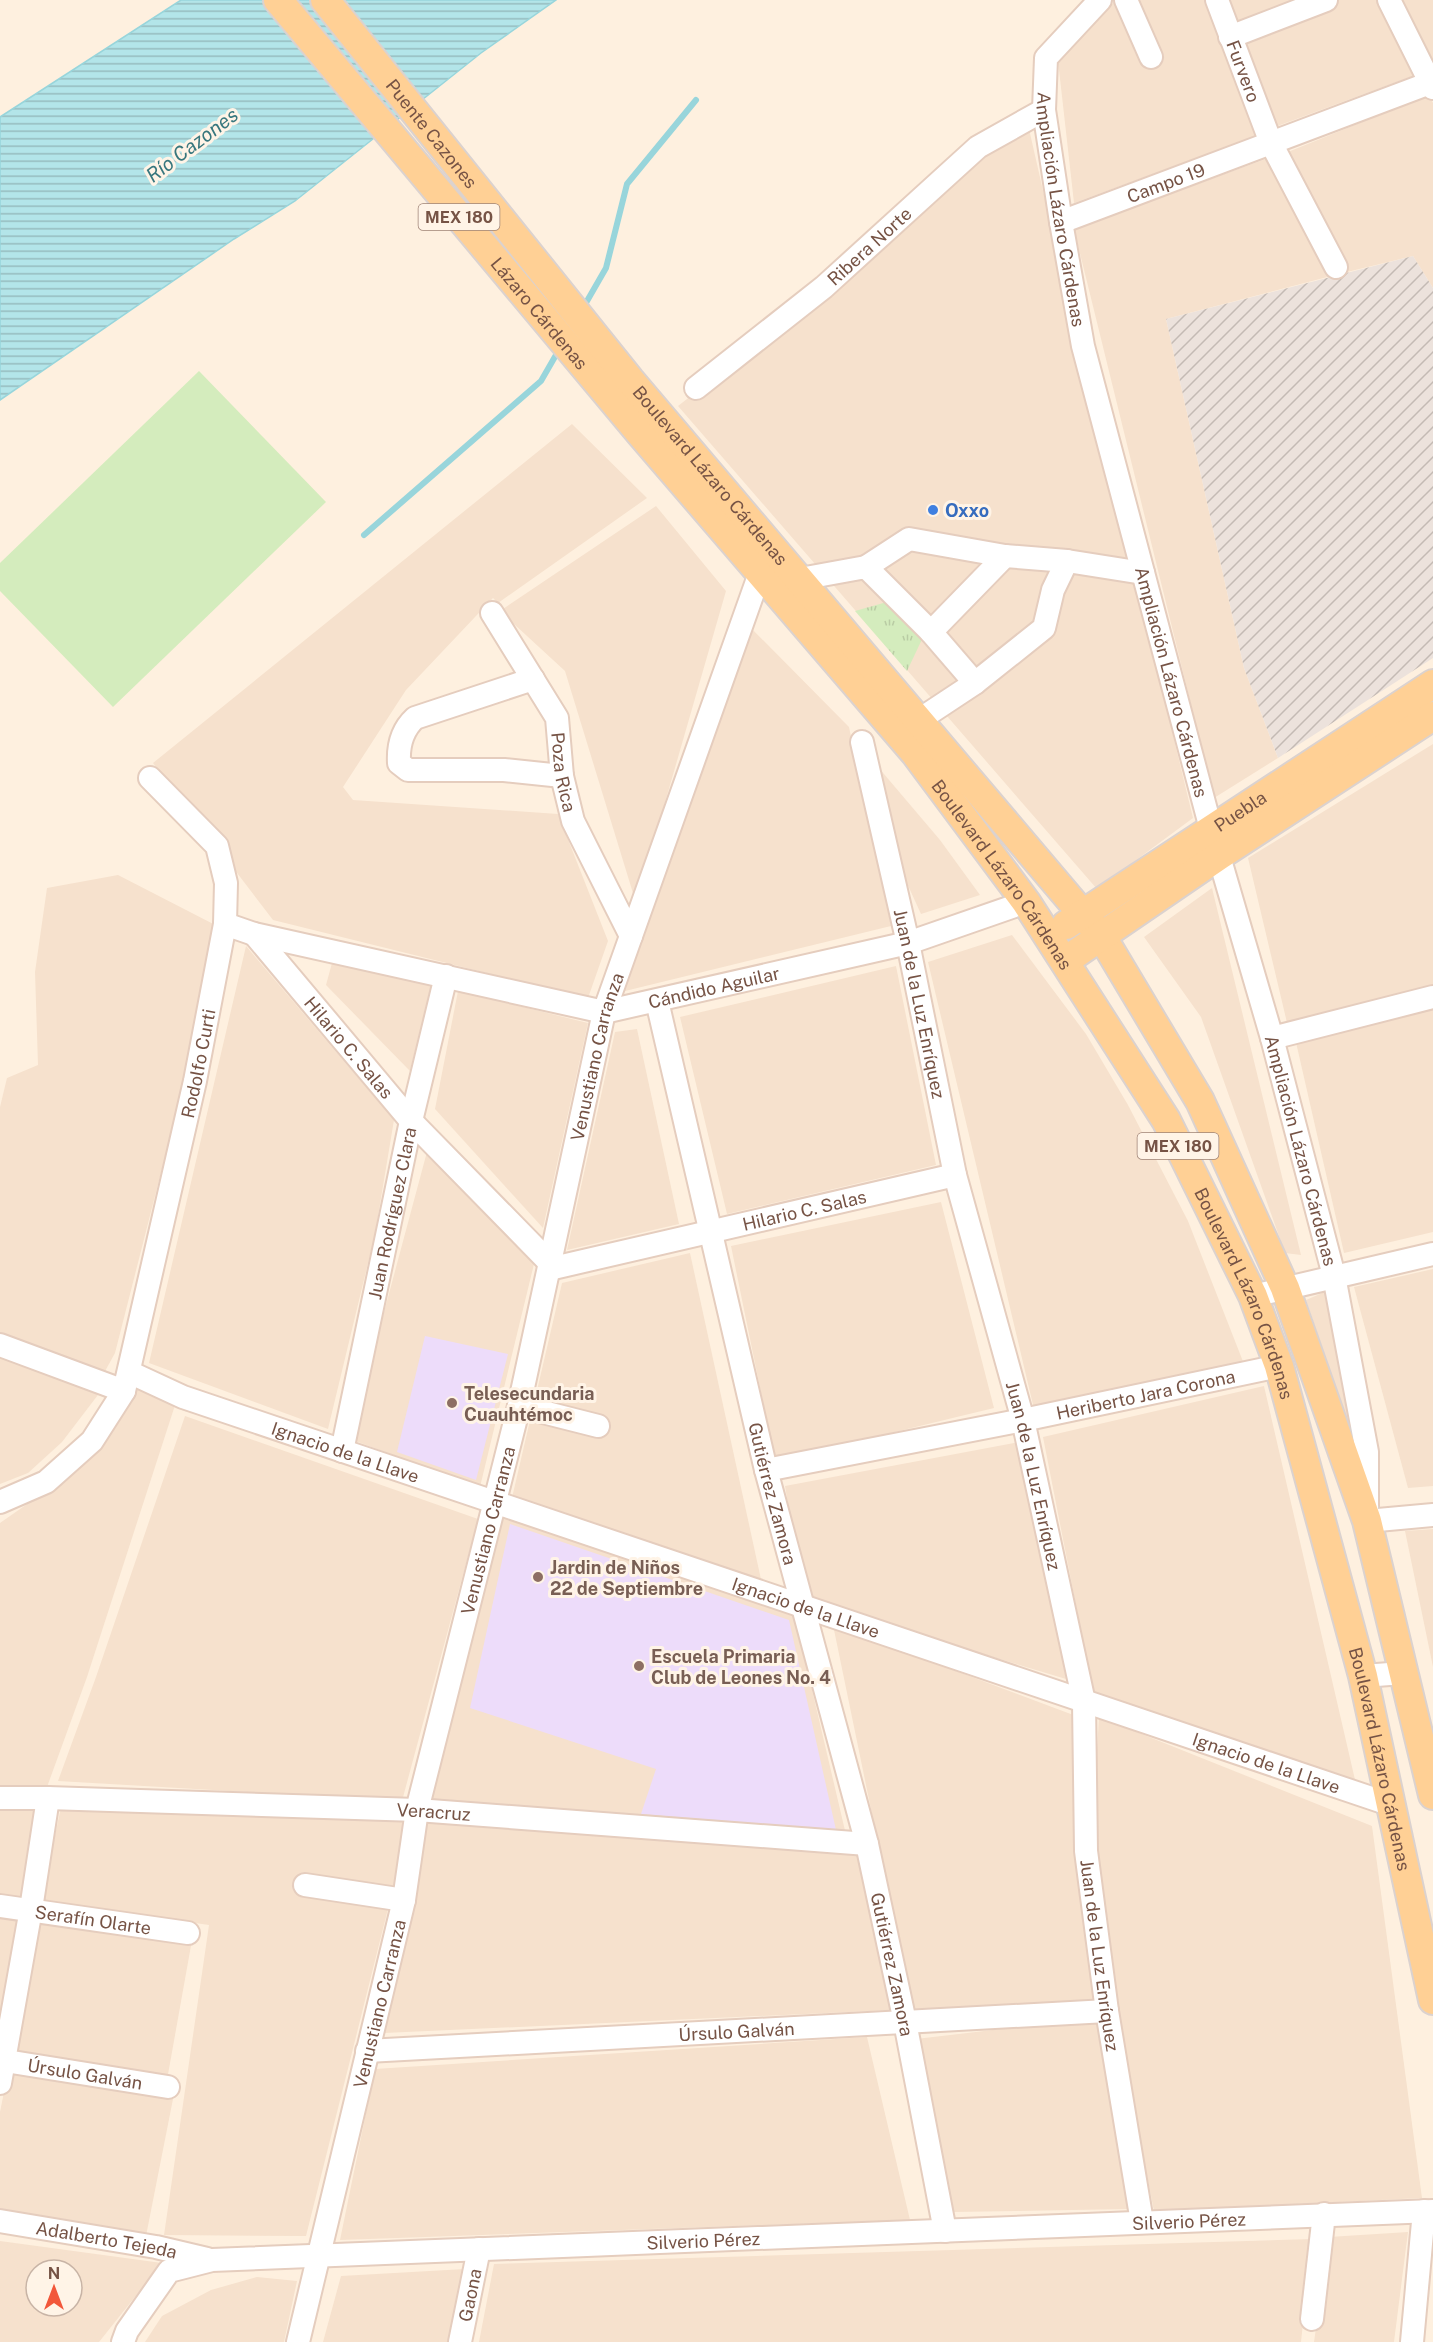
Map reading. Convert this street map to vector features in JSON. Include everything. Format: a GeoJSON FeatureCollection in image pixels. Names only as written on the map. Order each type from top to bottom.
{"type":"FeatureCollection","features":[{"type":"Feature","properties":{"kind":"main road","name":"Lázaro Cárdenas"},"geometry":{"type":"LineString","coordinates":[[278,0],[640,433]]}},
{"type":"Feature","properties":{"kind":"main road","name":"Puente Cazones"},"geometry":{"type":"LineString","coordinates":[[325,0],[630,380]]}},
{"type":"Feature","properties":{"kind":"main road","name":"Boulevard Lázaro Cárdenas"},"geometry":{"type":"LineString","coordinates":[[630,380],[789,586],[910,728],[1102,937],[1200,1101],[1285,1288],[1367,1521],[1433,1795]]}},
{"type":"Feature","properties":{"kind":"main road","name":"Boulevard Lázaro Cárdenas"},"geometry":{"type":"LineString","coordinates":[[640,433],[760,573],[789,586]]}},
{"type":"Feature","properties":{"kind":"main road","name":"Puebla"},"geometry":{"type":"LineString","coordinates":[[1048,936],[1083,914],[1215,842],[1421,713],[1433,684]]}},
{"type":"Feature","properties":{"kind":"main road","name":"Boulevard Lázaro Cárdenas"},"geometry":{"type":"LineString","coordinates":[[910,728],[1065,961],[1166,1120],[1253,1296],[1279,1366],[1363,1676],[1433,2000]]}},
{"type":"Feature","properties":{"kind":"main road","name":"Puebla"},"geometry":{"type":"LineString","coordinates":[[1065,961],[1102,937],[1215,842]]}},
{"type":"Feature","properties":{"kind":"street","name":"Ampliación Lázaro Cárdenas"},"geometry":{"type":"LineString","coordinates":[[1100,0],[1046,58],[1044,110],[1061,222],[1083,346],[1215,842],[1272,1038],[1334,1276],[1367,1452],[1367,1521]]}},
{"type":"Feature","properties":{"kind":"street"},"geometry":{"type":"LineString","coordinates":[[1126,0],[1151,57]]}},
{"type":"Feature","properties":{"kind":"street","name":"Furvero"},"geometry":{"type":"LineString","coordinates":[[1217,0],[1271,143]]}},
{"type":"Feature","properties":{"kind":"street"},"geometry":{"type":"LineString","coordinates":[[1230,37],[1326,0]]}},
{"type":"Feature","properties":{"kind":"street"},"geometry":{"type":"LineString","coordinates":[[1389,0],[1432,86]]}},
{"type":"Feature","properties":{"kind":"street","name":"Campo 19"},"geometry":{"type":"LineString","coordinates":[[1061,222],[1271,143],[1432,86]]}},
{"type":"Feature","properties":{"kind":"street","name":"Ribera Norte"},"geometry":{"type":"LineString","coordinates":[[696,388],[824,287],[978,147],[1044,110]]}},
{"type":"Feature","properties":{"kind":"street"},"geometry":{"type":"LineString","coordinates":[[1271,143],[1336,267]]}},
{"type":"Feature","properties":{"kind":"street"},"geometry":{"type":"LineString","coordinates":[[789,586],[866,567],[909,539],[1005,556],[1067,561],[1143,573]]}},
{"type":"Feature","properties":{"kind":"street"},"geometry":{"type":"LineString","coordinates":[[931,632],[1005,556]]}},
{"type":"Feature","properties":{"kind":"street"},"geometry":{"type":"LineString","coordinates":[[910,728],[975,683],[1044,628],[1053,590],[1067,561]]}},
{"type":"Feature","properties":{"kind":"street"},"geometry":{"type":"LineString","coordinates":[[866,567],[931,632],[975,683]]}},
{"type":"Feature","properties":{"kind":"street","name":"Venustiano Carranza"},"geometry":{"type":"LineString","coordinates":[[298,2342],[404,1900],[417,1810],[519,1406],[604,1012],[760,573]]}},
{"type":"Feature","properties":{"kind":"street","name":"Poza Rica"},"geometry":{"type":"LineString","coordinates":[[492,613],[557,718],[562,776],[573,821],[631,936]]}},
{"type":"Feature","properties":{"kind":"street"},"geometry":{"type":"LineString","coordinates":[[533,679],[415,718],[405,727],[398,751],[399,763],[408,770],[504,770],[562,776]]}},
{"type":"Feature","properties":{"kind":"street","name":"Juan de la Luz Enríquez"},"geometry":{"type":"LineString","coordinates":[[862,742],[908,943],[955,1175],[1023,1420],[1084,1702],[1086,1851],[1107,2011],[1142,2222]]}},
{"type":"Feature","properties":{"kind":"street","name":"Rodolfo Curti"},"geometry":{"type":"LineString","coordinates":[[127,1382],[195,1081],[225,924],[226,884],[217,846],[150,778]]}},
{"type":"Feature","properties":{"kind":"street","name":"Cándido Aguilar"},"geometry":{"type":"LineString","coordinates":[[225,924],[254,934],[604,1012],[908,943],[1026,902]]}},
{"type":"Feature","properties":{"kind":"street","name":"Hilario C. Salas"},"geometry":{"type":"LineString","coordinates":[[254,934],[411,1121],[550,1266],[711,1232],[955,1175]]}},
{"type":"Feature","properties":{"kind":"street","name":"Juan Rodríguez Clara"},"geometry":{"type":"LineString","coordinates":[[342,1451],[411,1121],[446,976]]}},
{"type":"Feature","properties":{"kind":"street"},"geometry":{"type":"LineString","coordinates":[[1272,1038],[1433,997]]}},
{"type":"Feature","properties":{"kind":"street","name":"Gutiérrez Zamora"},"geometry":{"type":"LineString","coordinates":[[657,1001],[766,1470],[867,1844],[905,2022],[945,2230]]}},
{"type":"Feature","properties":{"kind":"street"},"geometry":{"type":"LineString","coordinates":[[1253,1296],[1433,1254]]}},
{"type":"Feature","properties":{"kind":"street","name":"Ignacio de la Llave"},"geometry":{"type":"LineString","coordinates":[[0,1345],[183,1397],[1392,1805]]}},
{"type":"Feature","properties":{"kind":"street","name":"Heriberto Jara Corona"},"geometry":{"type":"LineString","coordinates":[[766,1470],[1023,1420],[1279,1366]]}},
{"type":"Feature","properties":{"kind":"street"},"geometry":{"type":"LineString","coordinates":[[0,1502],[46,1482],[85,1448],[92,1441],[127,1382]]}},
{"type":"Feature","properties":{"kind":"street"},"geometry":{"type":"LineString","coordinates":[[519,1406],[598,1426]]}},
{"type":"Feature","properties":{"kind":"street"},"geometry":{"type":"LineString","coordinates":[[1367,1521],[1433,1515]]}},
{"type":"Feature","properties":{"kind":"street"},"geometry":{"type":"LineString","coordinates":[[1363,1676],[1403,1673]]}},
{"type":"Feature","properties":{"kind":"street","name":"Veracruz"},"geometry":{"type":"LineString","coordinates":[[0,1798],[417,1810],[867,1844]]}},
{"type":"Feature","properties":{"kind":"street"},"geometry":{"type":"LineString","coordinates":[[0,2083],[2,2060],[32,1909],[48,1798]]}},
{"type":"Feature","properties":{"kind":"street"},"geometry":{"type":"LineString","coordinates":[[305,1885],[404,1900]]}},
{"type":"Feature","properties":{"kind":"street","name":"Serafín Olarte"},"geometry":{"type":"LineString","coordinates":[[0,1906],[188,1933]]}},
{"type":"Feature","properties":{"kind":"street","name":"Úrsulo Galván"},"geometry":{"type":"LineString","coordinates":[[367,2051],[1107,2011]]}},
{"type":"Feature","properties":{"kind":"street","name":"Úrsulo Galván"},"geometry":{"type":"LineString","coordinates":[[2,2060],[168,2087]]}},
{"type":"Feature","properties":{"kind":"street","name":"Silverio Pérez"},"geometry":{"type":"LineString","coordinates":[[123,2342],[127,2331],[169,2271],[212,2260],[1428,2211],[1412,2342]]}},
{"type":"Feature","properties":{"kind":"street"},"geometry":{"type":"LineString","coordinates":[[1312,2319],[1324,2214]]}},
{"type":"Feature","properties":{"kind":"street","name":"Adalberto Tejeda"},"geometry":{"type":"LineString","coordinates":[[0,2221],[156,2247],[212,2260]]}},
{"type":"Feature","properties":{"kind":"street","name":"Gaona"},"geometry":{"type":"LineString","coordinates":[[460,2342],[479,2249]]}},
{"type":"Feature","properties":{"kind":"shaded area"},"geometry":{"type":"Polygon","coordinates":[[[1116,0],[1210,0],[1259,135],[1074,203],[1058,61],[1116,0]]]}},
{"type":"Feature","properties":{"kind":"shaded area"},"geometry":{"type":"Polygon","coordinates":[[[1225,0],[1316,0],[1236,31],[1225,0]]]}},
{"type":"Feature","properties":{"kind":"shaded area"},"geometry":{"type":"Polygon","coordinates":[[[1338,0],[1382,0],[1418,74],[1272,128],[1239,38],[1338,0]]]}},
{"type":"Feature","properties":{"kind":"shaded area"},"geometry":{"type":"Polygon","coordinates":[[[1401,0],[1433,0],[1433,64],[1401,0]]]}},
{"type":"Feature","properties":{"kind":"shaded area"},"geometry":{"type":"Polygon","coordinates":[[[1429,95],[1433,103],[1433,288],[1413,256],[1347,272],[1283,154],[1429,95]]]}},
{"type":"Feature","properties":{"kind":"shaded area"},"geometry":{"type":"Polygon","coordinates":[[[1029,129],[1072,318],[1193,818],[1097,889],[678,406],[826,291],[979,151],[1029,129]]]}},
{"type":"Feature","properties":{"kind":"shaded area"},"geometry":{"type":"Polygon","coordinates":[[[1274,156],[1335,275],[1166,319],[1244,668],[1278,758],[1214,798],[1074,229],[1274,156]]]}},
{"type":"Feature","properties":{"kind":"shaded area"},"geometry":{"type":"Polygon","coordinates":[[[1413,256],[1433,288],[1433,658],[1278,758],[1244,668],[1166,319],[1413,256]]]}},
{"type":"Feature","properties":{"kind":"shaded area"},"geometry":{"type":"Polygon","coordinates":[[[572,424],[647,498],[498,603],[493,598],[406,690],[343,787],[353,800],[558,814],[608,941],[588,998],[273,920],[153,763],[572,424]]]}},
{"type":"Feature","properties":{"kind":"shaded area"},"geometry":{"type":"Polygon","coordinates":[[[656,506],[726,591],[636,903],[565,671],[500,611],[656,506]]]}},
{"type":"Feature","properties":{"kind":"shaded area"},"geometry":{"type":"Polygon","coordinates":[[[750,627],[849,727],[891,926],[621,992],[750,627]]]}},
{"type":"Feature","properties":{"kind":"shaded area"},"geometry":{"type":"Polygon","coordinates":[[[1433,744],[1433,990],[1288,1027],[1248,858],[1433,744]]]}},
{"type":"Feature","properties":{"kind":"shaded area"},"geometry":{"type":"Polygon","coordinates":[[[878,767],[940,840],[980,895],[921,914],[900,868],[878,767]]]}},
{"type":"Feature","properties":{"kind":"shaded area"},"geometry":{"type":"Polygon","coordinates":[[[118,875],[223,929],[115,1353],[104,1373],[0,1339],[0,1107],[7,1078],[38,1065],[35,972],[47,888],[118,875]]]}},
{"type":"Feature","properties":{"kind":"shaded area"},"geometry":{"type":"Polygon","coordinates":[[[1212,888],[1301,1255],[1285,1253],[1201,1017],[1144,937],[1212,888]]]}},
{"type":"Feature","properties":{"kind":"shaded area"},"geometry":{"type":"Polygon","coordinates":[[[1012,935],[1086,1034],[1128,1105],[1188,1221],[1244,1364],[1034,1409],[928,962],[1012,935]]]}},
{"type":"Feature","properties":{"kind":"shaded area"},"geometry":{"type":"Polygon","coordinates":[[[246,946],[394,1120],[375,1234],[328,1429],[149,1363],[246,946]]]}},
{"type":"Feature","properties":{"kind":"shaded area"},"geometry":{"type":"Polygon","coordinates":[[[332,963],[432,982],[410,1071],[326,985],[332,963]]]}},
{"type":"Feature","properties":{"kind":"shaded area"},"geometry":{"type":"Polygon","coordinates":[[[896,966],[936,1165],[727,1214],[680,1017],[896,966]]]}},
{"type":"Feature","properties":{"kind":"shaded area"},"geometry":{"type":"Polygon","coordinates":[[[458,991],[588,1023],[543,1228],[435,1109],[458,991]]]}},
{"type":"Feature","properties":{"kind":"shaded area"},"geometry":{"type":"Polygon","coordinates":[[[1433,1006],[1433,1232],[1344,1253],[1295,1038],[1433,1006]]]}},
{"type":"Feature","properties":{"kind":"shaded area"},"geometry":{"type":"Polygon","coordinates":[[[637,1029],[679,1224],[567,1250],[615,1032],[637,1029]]]}},
{"type":"Feature","properties":{"kind":"shaded area"},"geometry":{"type":"Polygon","coordinates":[[[428,1148],[534,1264],[480,1487],[350,1439],[428,1148]]]}},
{"type":"Feature","properties":{"kind":"shaded area"},"geometry":{"type":"Polygon","coordinates":[[[941,1202],[994,1408],[775,1461],[731,1246],[941,1202]]]}},
{"type":"Feature","properties":{"kind":"shaded area"},"geometry":{"type":"Polygon","coordinates":[[[690,1253],[762,1584],[511,1502],[562,1283],[690,1253]]]}},
{"type":"Feature","properties":{"kind":"shaded area"},"geometry":{"type":"Polygon","coordinates":[[[1433,1269],[1433,1486],[1408,1488],[1354,1287],[1433,1269]]]}},
{"type":"Feature","properties":{"kind":"shaded area"},"geometry":{"type":"Polygon","coordinates":[[[1327,1291],[1355,1444],[1306,1300],[1327,1291]]]}},
{"type":"Feature","properties":{"kind":"shaded area","name":"Telesecundaria Cuauhtémoc"},"geometry":{"type":"Polygon","coordinates":[[[425,1336],[508,1354],[476,1480],[397,1452],[425,1336]]]}},
{"type":"Feature","properties":{"kind":"shaded area"},"geometry":{"type":"Polygon","coordinates":[[[0,1347],[104,1387],[62,1442],[28,1473],[0,1484],[0,1347]]]}},
{"type":"Feature","properties":{"kind":"shaded area"},"geometry":{"type":"Polygon","coordinates":[[[128,1379],[177,1399],[87,1677],[47,1787],[0,1788],[0,1523],[56,1484],[128,1379]]]}},
{"type":"Feature","properties":{"kind":"shaded area"},"geometry":{"type":"Polygon","coordinates":[[[1264,1386],[1356,1784],[1093,1692],[1043,1437],[1264,1386]]]}},
{"type":"Feature","properties":{"kind":"shaded area"},"geometry":{"type":"Polygon","coordinates":[[[185,1416],[478,1519],[402,1801],[58,1781],[185,1416]]]}},
{"type":"Feature","properties":{"kind":"shaded area"},"geometry":{"type":"Polygon","coordinates":[[[1020,1442],[1066,1679],[804,1600],[785,1486],[1020,1442]]]}},
{"type":"Feature","properties":{"kind":"shaded area","name":"Escuela Primaria Club de Leones No. 4"},"geometry":{"type":"Polygon","coordinates":[[[501,1516],[794,1613],[847,1839],[426,1807],[501,1516]]]}},
{"type":"Feature","properties":{"kind":"shaded area","name":"Escuela Primaria Club de Leones No. 4"},"geometry":{"type":"Polygon","coordinates":[[[510,1524],[789,1620],[836,1830],[641,1814],[656,1769],[470,1708],[510,1524]]]}},
{"type":"Feature","properties":{"kind":"shaded area"},"geometry":{"type":"Polygon","coordinates":[[[1433,1529],[1433,1667],[1405,1531],[1433,1529]]]}},
{"type":"Feature","properties":{"kind":"shaded area"},"geometry":{"type":"Polygon","coordinates":[[[833,1625],[1084,1719],[1104,2005],[913,2013],[833,1625]]]}},
{"type":"Feature","properties":{"kind":"shaded area"},"geometry":{"type":"Polygon","coordinates":[[[1099,1717],[1372,1826],[1422,2198],[1154,2211],[1118,2029],[1096,1850],[1095,1784],[1099,1717]]]}},
{"type":"Feature","properties":{"kind":"shaded area"},"geometry":{"type":"Polygon","coordinates":[[[63,1798],[411,1817],[306,2236],[164,2235],[209,1925],[41,1901],[63,1798]]]}},
{"type":"Feature","properties":{"kind":"shaded area"},"geometry":{"type":"Polygon","coordinates":[[[0,1809],[41,1811],[25,1898],[0,1895],[0,1809]]]}},
{"type":"Feature","properties":{"kind":"shaded area"},"geometry":{"type":"Polygon","coordinates":[[[429,1815],[708,1844],[862,1851],[892,2010],[384,2033],[429,1815]]]}},
{"type":"Feature","properties":{"kind":"shaded area"},"geometry":{"type":"Polygon","coordinates":[[[0,1907],[21,1911],[0,2032],[0,1907]]]}},
{"type":"Feature","properties":{"kind":"shaded area"},"geometry":{"type":"Polygon","coordinates":[[[38,1913],[192,1940],[167,2080],[13,2053],[38,1913]]]}},
{"type":"Feature","properties":{"kind":"shaded area"},"geometry":{"type":"Polygon","coordinates":[[[1096,2018],[1129,2209],[954,2212],[916,2039],[1096,2018]]]}},
{"type":"Feature","properties":{"kind":"shaded area"},"geometry":{"type":"Polygon","coordinates":[[[867,2037],[910,2220],[340,2240],[375,2069],[867,2037]]]}},
{"type":"Feature","properties":{"kind":"shaded area"},"geometry":{"type":"Polygon","coordinates":[[[9,2067],[173,2099],[145,2241],[0,2212],[0,2112],[9,2067]]]}},
{"type":"Feature","properties":{"kind":"shaded area"},"geometry":{"type":"Polygon","coordinates":[[[1408,2232],[1394,2342],[1314,2342],[1329,2237],[1408,2232]]]}},
{"type":"Feature","properties":{"kind":"shaded area"},"geometry":{"type":"Polygon","coordinates":[[[1312,2239],[1301,2342],[479,2342],[494,2264],[1312,2239]]]}},
{"type":"Feature","properties":{"kind":"shaded area"},"geometry":{"type":"Polygon","coordinates":[[[0,2241],[162,2263],[99,2342],[0,2342],[0,2241]]]}},
{"type":"Feature","properties":{"kind":"shaded area"},"geometry":{"type":"Polygon","coordinates":[[[465,2269],[448,2342],[323,2342],[341,2276],[465,2269]]]}},
{"type":"Feature","properties":{"kind":"shaded area"},"geometry":{"type":"Polygon","coordinates":[[[257,2277],[297,2281],[284,2342],[145,2342],[162,2316],[211,2290],[257,2277]]]}},
{"type":"Feature","properties":{"kind":"green space"},"geometry":{"type":"Polygon","coordinates":[[[199,371],[326,502],[113,707],[0,591],[0,563],[199,371]]]}},
{"type":"Feature","properties":{"kind":"green space"},"geometry":{"type":"Polygon","coordinates":[[[894,600],[925,633],[907,671],[855,611],[894,600]]]}},
{"type":"Feature","properties":{"kind":"water","name":"Río Cazones"},"geometry":{"type":"Polygon","coordinates":[[[181,0],[556,0],[481,53],[295,201],[234,239],[0,400],[0,117],[181,0]]]}},
{"type":"Feature","properties":{"kind":"waterway"},"geometry":{"type":"LineString","coordinates":[[583,308],[606,268],[627,184],[696,100]]}},
{"type":"Feature","properties":{"kind":"waterway"},"geometry":{"type":"LineString","coordinates":[[364,535],[541,381],[560,348]]}},
{"type":"Feature","properties":{"kind":"place","name":"Oxxo"},"geometry":{"type":"Point","coordinates":[933,510]}},
{"type":"Feature","properties":{"kind":"place","name":"Telesecundaria Cuauhtémoc"},"geometry":{"type":"Point","coordinates":[452,1403]}},
{"type":"Feature","properties":{"kind":"place","name":"Jardin de Niños 22 de Septiembre"},"geometry":{"type":"Point","coordinates":[538,1577]}},
{"type":"Feature","properties":{"kind":"place","name":"Escuela Primaria Club de Leones No. 4"},"geometry":{"type":"Point","coordinates":[639,1666]}}]}
